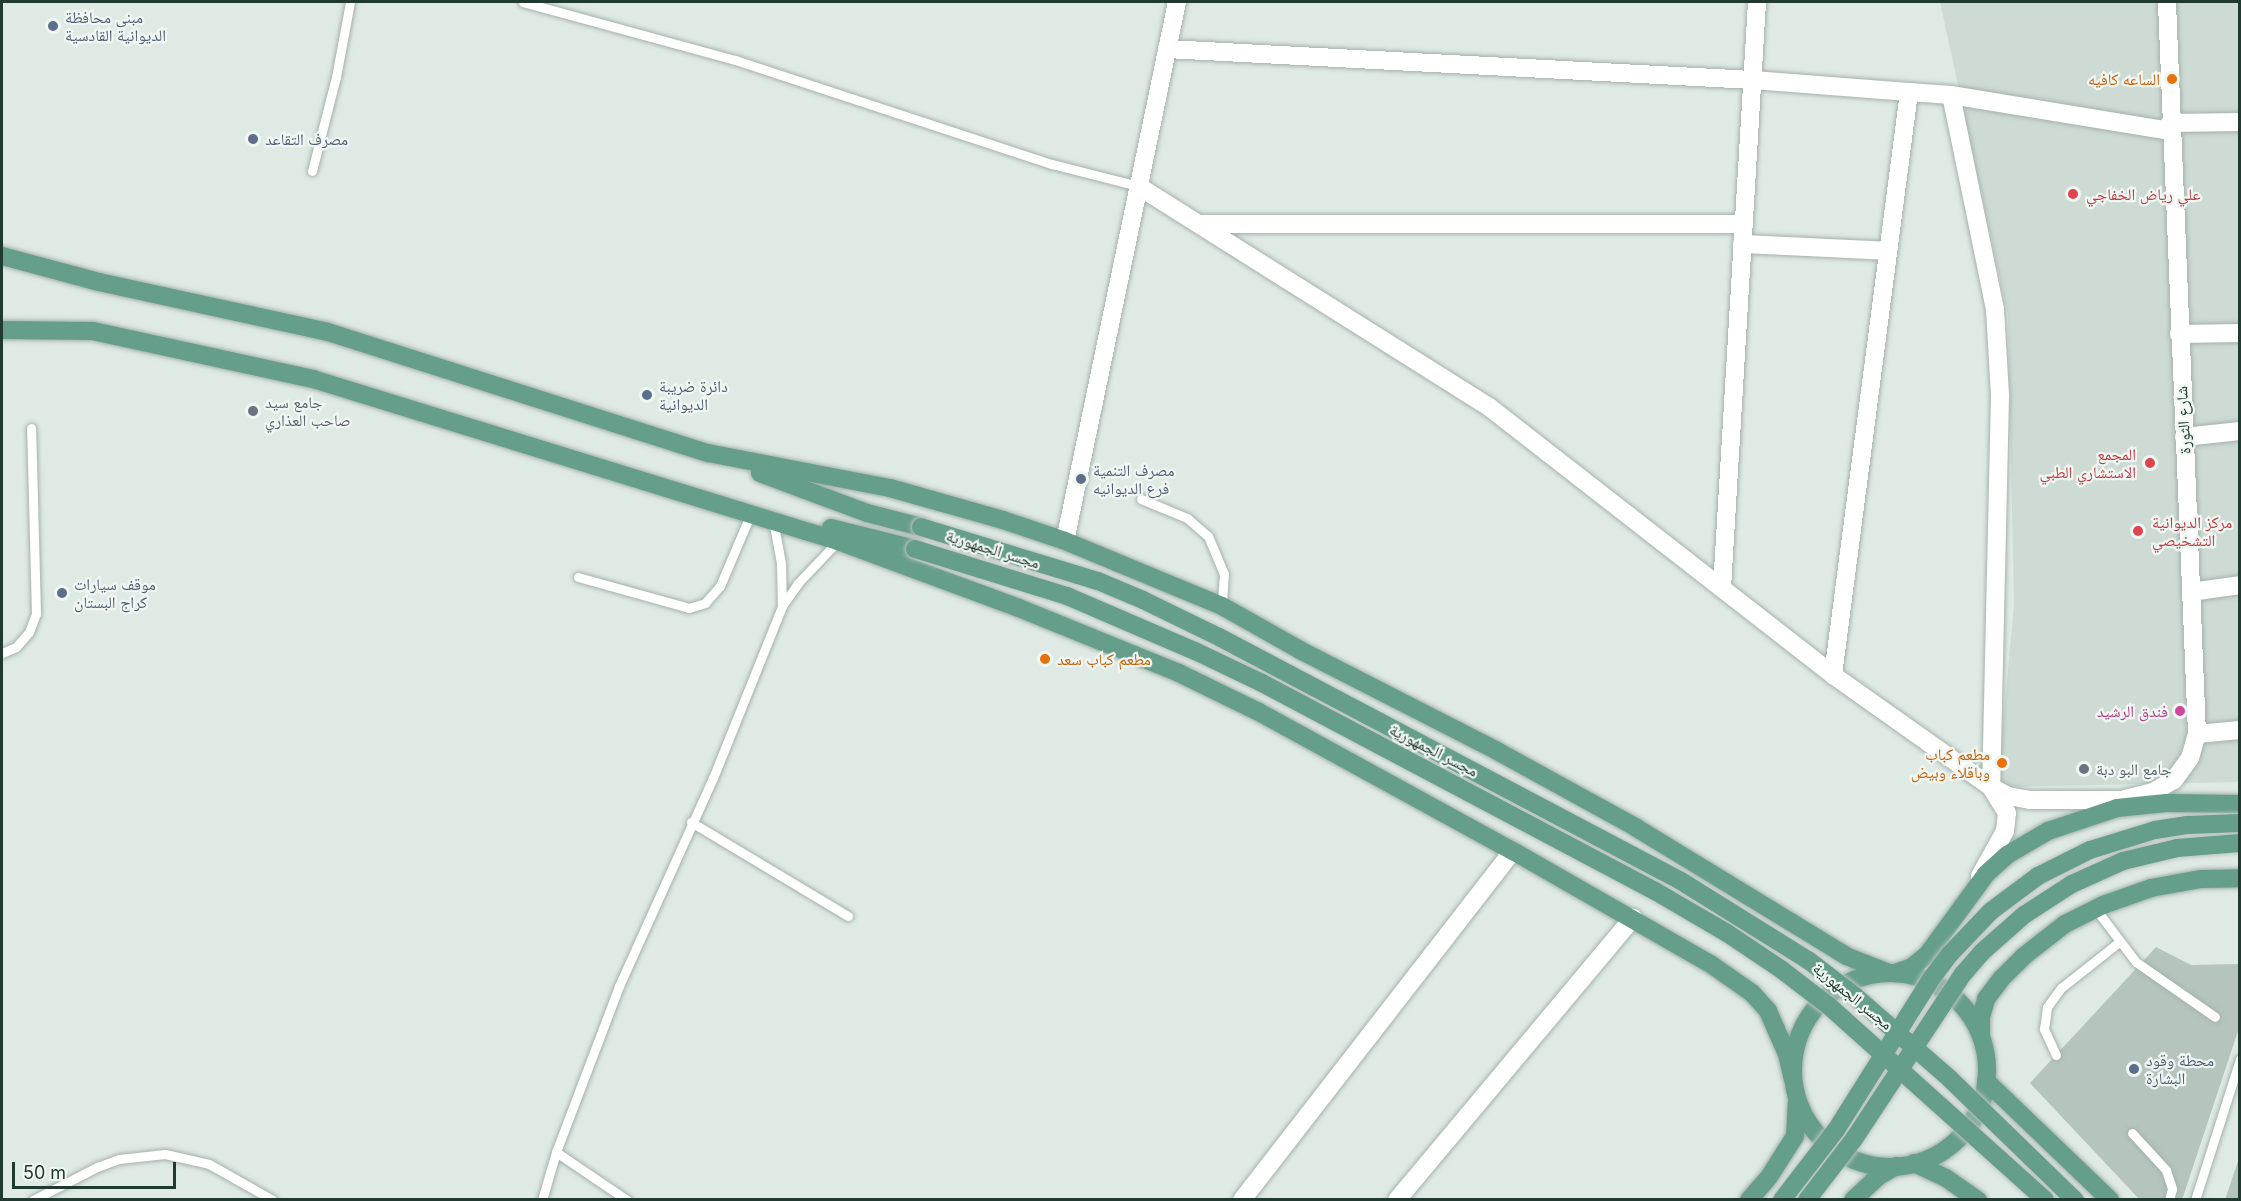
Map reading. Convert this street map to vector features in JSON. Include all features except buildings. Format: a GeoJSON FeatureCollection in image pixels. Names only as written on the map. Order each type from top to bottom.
{"type":"FeatureCollection","features":[{"type":"Feature","properties":{"kind":"main road"},"geometry":{"type":"LineString","coordinates":[[2,256],[99,282],[328,332],[708,453],[890,488],[1065,541],[1222,606],[1625,821],[1846,956],[1892,973],[1919,977],[1941,987],[1966,1009],[1982,1037]]}},
{"type":"Feature","properties":{"kind":"main road"},"geometry":{"type":"LineString","coordinates":[[2,330],[93,331],[313,379],[838,541],[1019,608],[1179,674],[1257,711],[1514,851],[1712,965],[1752,993],[1768,1011],[1778,1029],[1787,1054],[1795,1089],[1811,1127],[1834,1149],[1864,1163],[1905,1165],[1946,1178],[1978,1200]]}},
{"type":"Feature","properties":{"kind":"main road","name":"مجسر الجمهورية"},"geometry":{"type":"LineString","coordinates":[[708,453],[867,513],[921,527],[1098,581],[1143,600],[1219,637],[1681,881],[1799,954],[1855,996],[1950,1079],[2075,1200]]}},
{"type":"Feature","properties":{"kind":"main road","name":"مجسر الجمهورية"},"geometry":{"type":"LineString","coordinates":[[744,511],[915,549],[1067,596],[1263,683],[1655,891],[1727,933],[1782,969],[1829,1006],[2045,1200]]}},
{"type":"Feature","properties":{"kind":"main road"},"geometry":{"type":"LineString","coordinates":[[1749,1200],[1769,1177],[1795,1136],[1796,1044],[1811,1012],[1824,999],[1854,979],[1892,973],[1912,967],[1927,955],[1968,895],[1986,874],[2020,846],[2048,831],[2094,813],[2117,808],[2166,803],[2240,804]]}},
{"type":"Feature","properties":{"kind":"main road"},"geometry":{"type":"LineString","coordinates":[[1782,1200],[1836,1130],[1931,979],[1950,954],[1991,912],[2038,876],[2090,850],[2155,830],[2188,825],[2240,823]]}},
{"type":"Feature","properties":{"kind":"main road"},"geometry":{"type":"LineString","coordinates":[[1807,1200],[1854,1139],[1963,974],[2017,921],[2072,884],[2123,861],[2177,848],[2240,843]]}},
{"type":"Feature","properties":{"kind":"main road"},"geometry":{"type":"LineString","coordinates":[[1852,1200],[1879,1176],[1944,1150],[1968,1127],[1983,1098],[1986,1081],[1981,1017],[1986,999],[2002,978],[2046,938],[2095,908],[2129,895],[2176,882],[2240,878]]}},
{"type":"Feature","properties":{"kind":"main road"},"geometry":{"type":"LineString","coordinates":[[1986,1081],[2110,1200]]}},
{"type":"Feature","properties":{"kind":"street"},"geometry":{"type":"LineString","coordinates":[[1065,541],[1177,2]]}},
{"type":"Feature","properties":{"kind":"street"},"geometry":{"type":"LineString","coordinates":[[1722,588],[1757,2]]}},
{"type":"Feature","properties":{"kind":"street","name":"شارع الثورة"},"geometry":{"type":"LineString","coordinates":[[2126,799],[2153,792],[2174,780],[2190,758],[2197,734],[2167,2]]}},
{"type":"Feature","properties":{"kind":"street"},"geometry":{"type":"LineString","coordinates":[[1167,49],[1753,80],[1909,92],[2171,127],[2240,122]]}},
{"type":"Feature","properties":{"kind":"street"},"geometry":{"type":"LineString","coordinates":[[1833,675],[1909,92]]}},
{"type":"Feature","properties":{"kind":"street"},"geometry":{"type":"LineString","coordinates":[[1951,96],[1995,309],[2000,396],[1990,787],[2007,813],[2006,831],[1968,895]]}},
{"type":"Feature","properties":{"kind":"street"},"geometry":{"type":"LineString","coordinates":[[1138,186],[1489,407],[1833,675],[1990,787],[2008,796],[2030,800],[2126,799],[2166,803]]}},
{"type":"Feature","properties":{"kind":"street"},"geometry":{"type":"LineString","coordinates":[[1198,224],[1744,224]]}},
{"type":"Feature","properties":{"kind":"street"},"geometry":{"type":"LineString","coordinates":[[1742,244],[1888,251]]}},
{"type":"Feature","properties":{"kind":"street"},"geometry":{"type":"LineString","coordinates":[[2179,334],[2240,333]]}},
{"type":"Feature","properties":{"kind":"street"},"geometry":{"type":"LineString","coordinates":[[2184,437],[2240,432]]}},
{"type":"Feature","properties":{"kind":"street"},"geometry":{"type":"LineString","coordinates":[[2191,592],[2240,585]]}},
{"type":"Feature","properties":{"kind":"street"},"geometry":{"type":"LineString","coordinates":[[2197,734],[2240,730]]}},
{"type":"Feature","properties":{"kind":"street"},"geometry":{"type":"LineString","coordinates":[[2094,813],[2126,799]]}},
{"type":"Feature","properties":{"kind":"street"},"geometry":{"type":"LineString","coordinates":[[1242,1200],[1514,851]]}},
{"type":"Feature","properties":{"kind":"street"},"geometry":{"type":"LineString","coordinates":[[1398,1200],[1633,918]]}},
{"type":"Feature","properties":{"kind":"lane"},"geometry":{"type":"LineString","coordinates":[[312,171],[336,77],[350,2]]}},
{"type":"Feature","properties":{"kind":"lane"},"geometry":{"type":"LineString","coordinates":[[523,2],[735,60],[1052,164],[1138,186]]}},
{"type":"Feature","properties":{"kind":"lane"},"geometry":{"type":"LineString","coordinates":[[2,653],[16,646],[29,632],[36,614],[31,428]]}},
{"type":"Feature","properties":{"kind":"lane"},"geometry":{"type":"LineString","coordinates":[[1141,499],[1187,518],[1208,536],[1224,574],[1222,606]]}},
{"type":"Feature","properties":{"kind":"lane"},"geometry":{"type":"LineString","coordinates":[[578,577],[689,608],[705,603],[720,586],[744,511]]}},
{"type":"Feature","properties":{"kind":"lane"},"geometry":{"type":"LineString","coordinates":[[772,520],[781,562],[782,606]]}},
{"type":"Feature","properties":{"kind":"lane"},"geometry":{"type":"LineString","coordinates":[[542,1200],[556,1152],[619,986],[691,822],[713,778],[782,606],[798,583],[838,541]]}},
{"type":"Feature","properties":{"kind":"lane"},"geometry":{"type":"LineString","coordinates":[[691,822],[848,916]]}},
{"type":"Feature","properties":{"kind":"lane"},"geometry":{"type":"LineString","coordinates":[[2095,908],[2119,942],[2144,968],[2215,1017]]}},
{"type":"Feature","properties":{"kind":"lane"},"geometry":{"type":"LineString","coordinates":[[2056,1055],[2047,1041],[2044,1029],[2047,1007],[2061,988],[2119,942]]}},
{"type":"Feature","properties":{"kind":"lane"},"geometry":{"type":"LineString","coordinates":[[2195,1200],[2240,1059]]}},
{"type":"Feature","properties":{"kind":"lane"},"geometry":{"type":"LineString","coordinates":[[2132,1134],[2166,1170],[2172,1189],[2169,1200]]}},
{"type":"Feature","properties":{"kind":"lane"},"geometry":{"type":"LineString","coordinates":[[556,1152],[627,1200]]}},
{"type":"Feature","properties":{"kind":"lane"},"geometry":{"type":"LineString","coordinates":[[33,1200],[97,1167],[119,1159],[165,1154],[209,1164],[271,1199]]}},
{"type":"Feature","properties":{"kind":"shaded area"},"geometry":{"type":"Polygon","coordinates":[[[1940,2],[2239,2],[2239,782],[1997,787],[2014,605],[2008,315],[1940,2]]]}},
{"type":"Feature","properties":{"kind":"place","name":"مبنى محافظة الديوانية القادسية"},"geometry":{"type":"Point","coordinates":[53,26]}},
{"type":"Feature","properties":{"kind":"place","name":"الساعه كافيه"},"geometry":{"type":"Point","coordinates":[2172,79]}},
{"type":"Feature","properties":{"kind":"place","name":"مصرف التقاعد"},"geometry":{"type":"Point","coordinates":[253,139]}},
{"type":"Feature","properties":{"kind":"place","name":"علي رياض الخفاجي"},"geometry":{"type":"Point","coordinates":[2073,194]}},
{"type":"Feature","properties":{"kind":"place","name":"دائرة ضريبة الديوانية"},"geometry":{"type":"Point","coordinates":[647,395]}},
{"type":"Feature","properties":{"kind":"place","name":"جامع سيد صاحب العذاري"},"geometry":{"type":"Point","coordinates":[253,411]}},
{"type":"Feature","properties":{"kind":"place","name":"المجمع الاستشاري الطبي"},"geometry":{"type":"Point","coordinates":[2150,463]}},
{"type":"Feature","properties":{"kind":"place","name":"مصرف التنمية فرع الديوانيه"},"geometry":{"type":"Point","coordinates":[1081,479]}},
{"type":"Feature","properties":{"kind":"place","name":"مركز الديوانية التشخيصي"},"geometry":{"type":"Point","coordinates":[2138,531]}},
{"type":"Feature","properties":{"kind":"place","name":"موقف سيارات كراج البستان"},"geometry":{"type":"Point","coordinates":[62,593]}},
{"type":"Feature","properties":{"kind":"place","name":"مطعم كباب سعد"},"geometry":{"type":"Point","coordinates":[1045,659]}},
{"type":"Feature","properties":{"kind":"place","name":"فندق الرشيد"},"geometry":{"type":"Point","coordinates":[2180,711]}},
{"type":"Feature","properties":{"kind":"place","name":"مطعم كباب وباقلاء وبيض"},"geometry":{"type":"Point","coordinates":[2002,763]}},
{"type":"Feature","properties":{"kind":"place","name":"جامع البو دبة"},"geometry":{"type":"Point","coordinates":[2084,769]}},
{"type":"Feature","properties":{"kind":"place","name":"محطة وقود البشارة"},"geometry":{"type":"Point","coordinates":[2134,1069]}}]}
